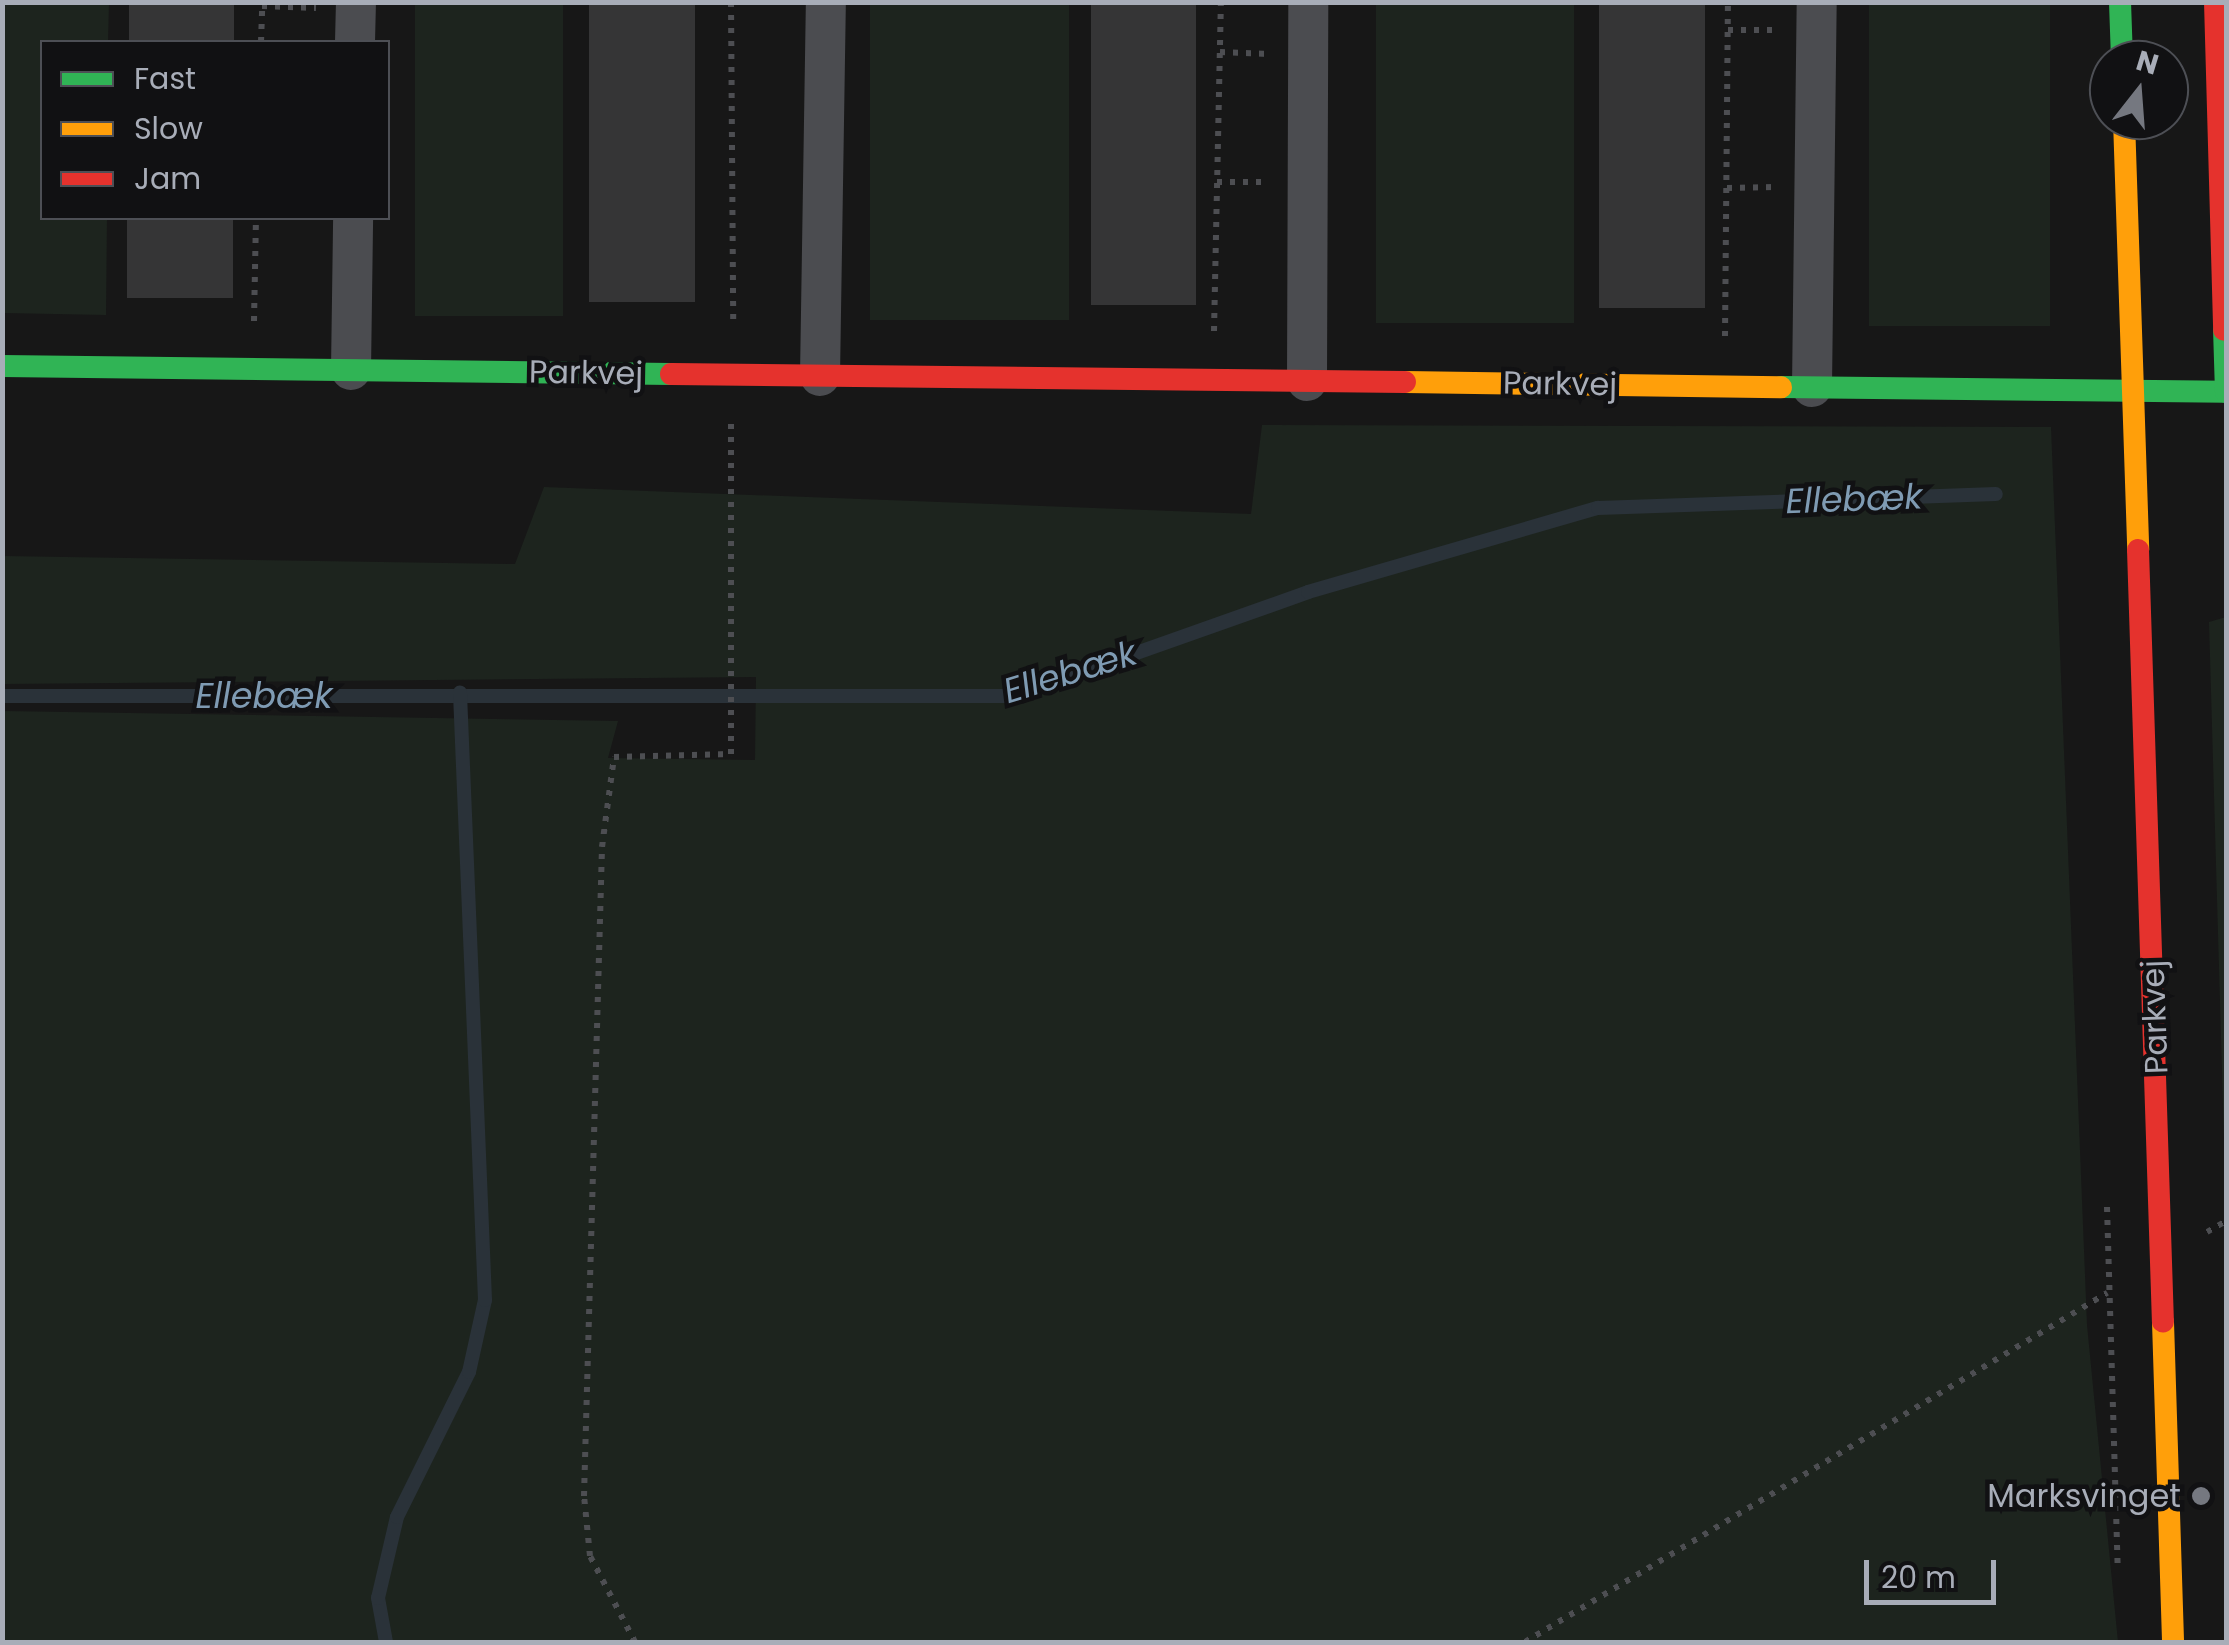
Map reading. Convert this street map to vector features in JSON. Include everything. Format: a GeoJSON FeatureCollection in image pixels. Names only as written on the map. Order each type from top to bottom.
{"type":"FeatureCollection","features":[{"type":"Feature","properties":{"kind":"street"},"geometry":{"type":"LineString","coordinates":[[820,376],[826,2]]}},
{"type":"Feature","properties":{"kind":"street"},"geometry":{"type":"LineString","coordinates":[[1308,2],[1308,381]]}},
{"type":"Feature","properties":{"kind":"street"},"geometry":{"type":"LineString","coordinates":[[1812,386],[1817,2]]}},
{"type":"Feature","properties":{"kind":"street"},"geometry":{"type":"LineString","coordinates":[[2120,2],[2121,40]]}},
{"type":"Feature","properties":{"kind":"street","name":"Parkvej"},"geometry":{"type":"LineString","coordinates":[[2,366],[2226,392],[2215,2]]}},
{"type":"Feature","properties":{"kind":"street","name":"Parkvej"},"geometry":{"type":"LineString","coordinates":[[2125,140],[2164,1256],[2173,1642]]}},
{"type":"Feature","properties":{"kind":"street"},"geometry":{"type":"LineString","coordinates":[[351,370],[353,220]]}},
{"type":"Feature","properties":{"kind":"path"},"geometry":{"type":"LineString","coordinates":[[731,2],[733,328]]}},
{"type":"Feature","properties":{"kind":"path"},"geometry":{"type":"LineString","coordinates":[[1214,331],[1221,2]]}},
{"type":"Feature","properties":{"kind":"path"},"geometry":{"type":"LineString","coordinates":[[1725,336],[1728,2]]}},
{"type":"Feature","properties":{"kind":"path"},"geometry":{"type":"LineString","coordinates":[[261,40],[262,4],[356,18]]}},
{"type":"Feature","properties":{"kind":"path"},"geometry":{"type":"LineString","coordinates":[[254,323],[256,220]]}},
{"type":"Feature","properties":{"kind":"path"},"geometry":{"type":"LineString","coordinates":[[635,1642],[590,1556],[584,1496],[610,772],[619,754],[731,754],[731,374]]}},
{"type":"Feature","properties":{"kind":"path"},"geometry":{"type":"LineString","coordinates":[[1525,1642],[2226,1221]]}},
{"type":"Feature","properties":{"kind":"shaded area"},"geometry":{"type":"Polygon","coordinates":[[[2,3],[109,3],[108,40],[40,40],[40,220],[107,220],[106,315],[3,313],[2,3]]]}},
{"type":"Feature","properties":{"kind":"shaded area"},"geometry":{"type":"Polygon","coordinates":[[[415,3],[563,3],[563,316],[415,316],[415,3]]]}},
{"type":"Feature","properties":{"kind":"shaded area"},"geometry":{"type":"Polygon","coordinates":[[[870,3],[1069,3],[1069,320],[870,320],[870,3]]]}},
{"type":"Feature","properties":{"kind":"shaded area"},"geometry":{"type":"Polygon","coordinates":[[[1376,3],[1574,3],[1574,323],[1376,323],[1376,3]]]}},
{"type":"Feature","properties":{"kind":"shaded area"},"geometry":{"type":"Polygon","coordinates":[[[1869,3],[2050,3],[2050,326],[1869,326],[1869,3]]]}},
{"type":"Feature","properties":{"kind":"shaded area"},"geometry":{"type":"Polygon","coordinates":[[[1262,425],[2051,427],[2087,1325],[2118,1642],[3,1642],[3,711],[618,721],[608,758],[755,760],[756,677],[3,684],[3,556],[515,564],[544,487],[1251,514],[1262,425]]]}},
{"type":"Feature","properties":{"kind":"shaded area"},"geometry":{"type":"Polygon","coordinates":[[[2226,617],[2226,1210],[2209,622],[2226,617]]]}},
{"type":"Feature","properties":{"kind":"building"},"geometry":{"type":"Polygon","coordinates":[[[129,2],[234,2],[234,40],[129,40],[129,2]]]}},
{"type":"Feature","properties":{"kind":"building"},"geometry":{"type":"Polygon","coordinates":[[[589,2],[695,2],[695,302],[589,302],[589,2]]]}},
{"type":"Feature","properties":{"kind":"building"},"geometry":{"type":"Polygon","coordinates":[[[1091,2],[1196,2],[1196,305],[1091,305],[1091,2]]]}},
{"type":"Feature","properties":{"kind":"building"},"geometry":{"type":"Polygon","coordinates":[[[1599,2],[1705,2],[1705,308],[1599,308],[1599,2]]]}},
{"type":"Feature","properties":{"kind":"building"},"geometry":{"type":"Polygon","coordinates":[[[127,220],[233,220],[233,298],[127,298],[127,220]]]}},
{"type":"Feature","properties":{"kind":"waterway","name":"Ellebæk"},"geometry":{"type":"LineString","coordinates":[[2,696],[1015,696],[1308,592],[1598,508],[1996,494]]}},
{"type":"Feature","properties":{"kind":"waterway"},"geometry":{"type":"LineString","coordinates":[[386,1642],[378,1598],[397,1517],[469,1372],[485,1300],[460,693]]}},
{"type":"Feature","properties":{"kind":"traffic: fast"},"geometry":{"type":"LineString","coordinates":[[2120,2],[2121,40]]}},
{"type":"Feature","properties":{"kind":"traffic: fast"},"geometry":{"type":"LineString","coordinates":[[1781,387],[2226,392],[2224,330]]}},
{"type":"Feature","properties":{"kind":"traffic: fast"},"geometry":{"type":"LineString","coordinates":[[2,366],[671,374]]}},
{"type":"Feature","properties":{"kind":"traffic: slow"},"geometry":{"type":"LineString","coordinates":[[2125,140],[2138,550]]}},
{"type":"Feature","properties":{"kind":"traffic: slow"},"geometry":{"type":"LineString","coordinates":[[1405,382],[1781,387]]}},
{"type":"Feature","properties":{"kind":"traffic: slow"},"geometry":{"type":"LineString","coordinates":[[2163,1322],[2173,1642]]}},
{"type":"Feature","properties":{"kind":"traffic: jam"},"geometry":{"type":"LineString","coordinates":[[2215,2],[2224,330]]}},
{"type":"Feature","properties":{"kind":"traffic: jam"},"geometry":{"type":"LineString","coordinates":[[671,374],[1405,382]]}},
{"type":"Feature","properties":{"kind":"traffic: jam"},"geometry":{"type":"LineString","coordinates":[[2138,550],[2163,1322]]}},
{"type":"Feature","properties":{"kind":"place","name":"Marksvinget"},"geometry":{"type":"Point","coordinates":[2201,1496]}}]}
